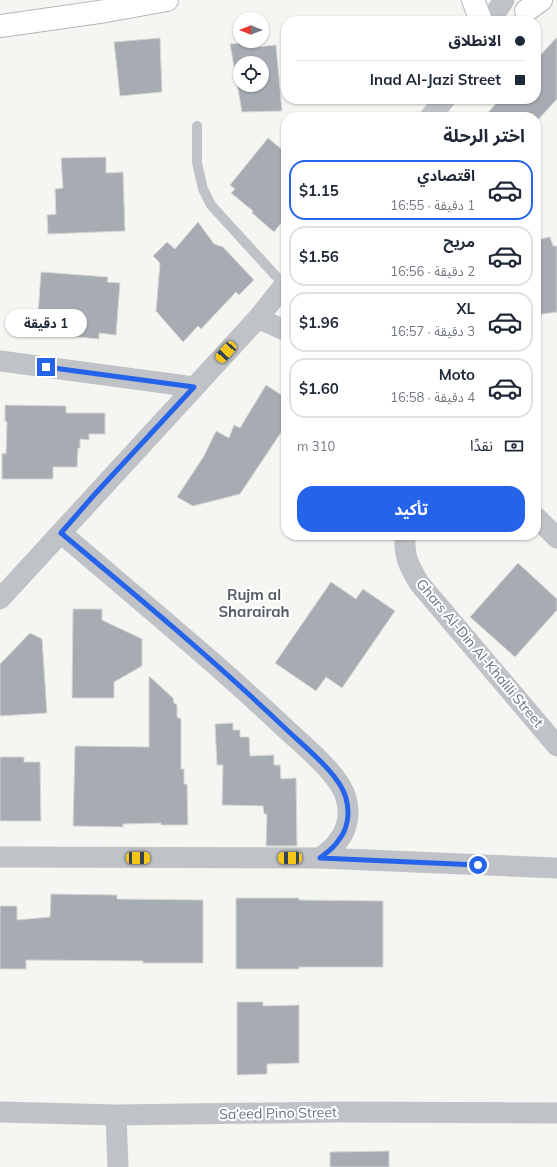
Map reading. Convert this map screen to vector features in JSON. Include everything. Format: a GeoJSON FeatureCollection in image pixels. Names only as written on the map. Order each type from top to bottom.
{"type":"FeatureCollection","features":[{"type":"Feature","properties":{"kind":"street"},"geometry":{"type":"LineString","coordinates":[[0,26],[106,11],[167,0]]}},
{"type":"Feature","properties":{"kind":"street"},"geometry":{"type":"LineString","coordinates":[[473,0],[479,16]]}},
{"type":"Feature","properties":{"kind":"street"},"geometry":{"type":"LineString","coordinates":[[493,16],[504,0]]}},
{"type":"Feature","properties":{"kind":"street"},"geometry":{"type":"LineString","coordinates":[[0,599],[258,318],[281,289]]}},
{"type":"Feature","properties":{"kind":"street"},"geometry":{"type":"LineString","coordinates":[[258,318],[281,329]]}},
{"type":"Feature","properties":{"kind":"street"},"geometry":{"type":"LineString","coordinates":[[0,361],[194,387]]}},
{"type":"Feature","properties":{"kind":"street"},"geometry":{"type":"LineString","coordinates":[[541,522],[557,538]]}},
{"type":"Feature","properties":{"kind":"street"},"geometry":{"type":"LineString","coordinates":[[61,533],[171,626],[262,706],[321,762],[336,780],[346,797],[349,813],[345,828],[338,842],[320,858]]}},
{"type":"Feature","properties":{"kind":"street","name":"Ghars Al-Din Al-Khalili Street"},"geometry":{"type":"LineString","coordinates":[[405,540],[404,550],[408,564],[419,583],[557,746]]}},
{"type":"Feature","properties":{"kind":"street"},"geometry":{"type":"LineString","coordinates":[[0,857],[320,858],[557,868]]}},
{"type":"Feature","properties":{"kind":"street","name":"Sa‘eed Pino Street"},"geometry":{"type":"LineString","coordinates":[[0,1112],[116,1115],[338,1112],[557,1113]]}},
{"type":"Feature","properties":{"kind":"street"},"geometry":{"type":"LineString","coordinates":[[116,1115],[118,1167]]}},
{"type":"Feature","properties":{"kind":"lane"},"geometry":{"type":"LineString","coordinates":[[197,126],[197,163],[203,189],[211,205],[281,280]]}},
{"type":"Feature","properties":{"kind":"building"},"geometry":{"type":"Polygon","coordinates":[[[557,37],[557,99],[541,117],[541,112],[488,112],[496,104],[541,104],[541,55],[557,37]]]}},
{"type":"Feature","properties":{"kind":"building"},"geometry":{"type":"Polygon","coordinates":[[[160,38],[162,92],[120,96],[114,42],[160,38]]]}},
{"type":"Feature","properties":{"kind":"building"},"geometry":{"type":"Polygon","coordinates":[[[230,44],[233,44],[233,48],[269,48],[269,46],[276,45],[282,111],[242,112],[238,92],[269,92],[269,56],[233,56],[233,61],[230,44]]]}},
{"type":"Feature","properties":{"kind":"building"},"geometry":{"type":"Polygon","coordinates":[[[268,138],[281,149],[281,223],[274,232],[252,213],[253,211],[231,193],[235,189],[230,185],[268,138]]]}},
{"type":"Feature","properties":{"kind":"building"},"geometry":{"type":"Polygon","coordinates":[[[106,157],[106,173],[123,172],[125,231],[48,234],[47,215],[56,214],[55,189],[63,188],[61,158],[106,157]]]}},
{"type":"Feature","properties":{"kind":"building"},"geometry":{"type":"Polygon","coordinates":[[[198,222],[214,244],[223,247],[254,280],[239,295],[236,292],[201,329],[198,326],[183,342],[156,311],[160,263],[153,256],[167,242],[175,249],[198,222]]]}},
{"type":"Feature","properties":{"kind":"building"},"geometry":{"type":"Polygon","coordinates":[[[550,237],[553,246],[557,246],[557,312],[541,314],[541,239],[550,237]]]}},
{"type":"Feature","properties":{"kind":"building"},"geometry":{"type":"Polygon","coordinates":[[[41,272],[108,277],[107,282],[120,283],[116,335],[99,333],[99,339],[56,335],[56,330],[37,328],[41,272]]]}},
{"type":"Feature","properties":{"kind":"building"},"geometry":{"type":"Polygon","coordinates":[[[266,385],[281,395],[281,432],[240,494],[193,506],[177,497],[204,456],[216,431],[229,438],[234,425],[240,428],[266,385]]]}},
{"type":"Feature","properties":{"kind":"building"},"geometry":{"type":"Polygon","coordinates":[[[5,405],[66,406],[66,413],[105,413],[105,434],[89,434],[89,440],[80,439],[77,467],[53,467],[53,479],[2,479],[2,453],[6,454],[7,422],[5,421],[5,405]]]}},
{"type":"Feature","properties":{"kind":"building"},"geometry":{"type":"Polygon","coordinates":[[[518,563],[557,599],[557,610],[515,657],[470,617],[518,563]]]}},
{"type":"Feature","properties":{"kind":"building"},"geometry":{"type":"Polygon","coordinates":[[[331,582],[356,599],[363,589],[395,611],[342,688],[326,677],[316,691],[275,663],[331,582]]]}},
{"type":"Feature","properties":{"kind":"building"},"geometry":{"type":"Polygon","coordinates":[[[73,609],[102,609],[102,620],[142,639],[142,666],[114,682],[114,698],[72,698],[73,609]]]}},
{"type":"Feature","properties":{"kind":"building"},"geometry":{"type":"Polygon","coordinates":[[[30,633],[42,639],[47,713],[0,716],[0,664],[30,633]]]}},
{"type":"Feature","properties":{"kind":"building"},"geometry":{"type":"Polygon","coordinates":[[[149,676],[173,698],[174,703],[177,705],[177,717],[181,719],[181,769],[184,769],[184,784],[187,784],[188,825],[161,825],[161,823],[123,824],[123,827],[73,826],[75,746],[149,747],[149,676]]]}},
{"type":"Feature","properties":{"kind":"building"},"geometry":{"type":"Polygon","coordinates":[[[233,723],[233,730],[240,730],[240,737],[249,737],[250,756],[274,755],[274,765],[280,765],[281,779],[296,778],[297,846],[266,846],[267,814],[264,814],[263,806],[222,805],[223,765],[217,765],[215,724],[233,723]]]}},
{"type":"Feature","properties":{"kind":"building"},"geometry":{"type":"Polygon","coordinates":[[[0,757],[24,757],[24,762],[40,762],[41,821],[0,821],[0,757]]]}},
{"type":"Feature","properties":{"kind":"building"},"geometry":{"type":"Polygon","coordinates":[[[51,894],[117,895],[117,899],[203,900],[203,963],[26,960],[26,969],[0,969],[0,906],[17,906],[17,920],[50,917],[51,894]]]}},
{"type":"Feature","properties":{"kind":"building"},"geometry":{"type":"Polygon","coordinates":[[[236,898],[299,898],[299,900],[383,901],[383,967],[236,969],[236,898]]]}},
{"type":"Feature","properties":{"kind":"building"},"geometry":{"type":"Polygon","coordinates":[[[237,1002],[263,1002],[263,1006],[299,1005],[299,1063],[267,1064],[267,1074],[237,1075],[237,1002]]]}},
{"type":"Feature","properties":{"kind":"building"},"geometry":{"type":"Polygon","coordinates":[[[389,1151],[389,1167],[330,1167],[330,1152],[389,1151]]]}},
{"type":"Feature","properties":{"kind":"district","name":"Rujm al Sharairah"},"geometry":{"type":"Point","coordinates":[254,602]}},
{"type":"Feature","properties":{"kind":"route"},"geometry":{"type":"LineString","coordinates":[[46,367],[194,387],[61,533],[171,626],[262,706],[321,762],[336,780],[346,797],[349,813],[345,828],[338,842],[320,858],[478,865]]}}]}
